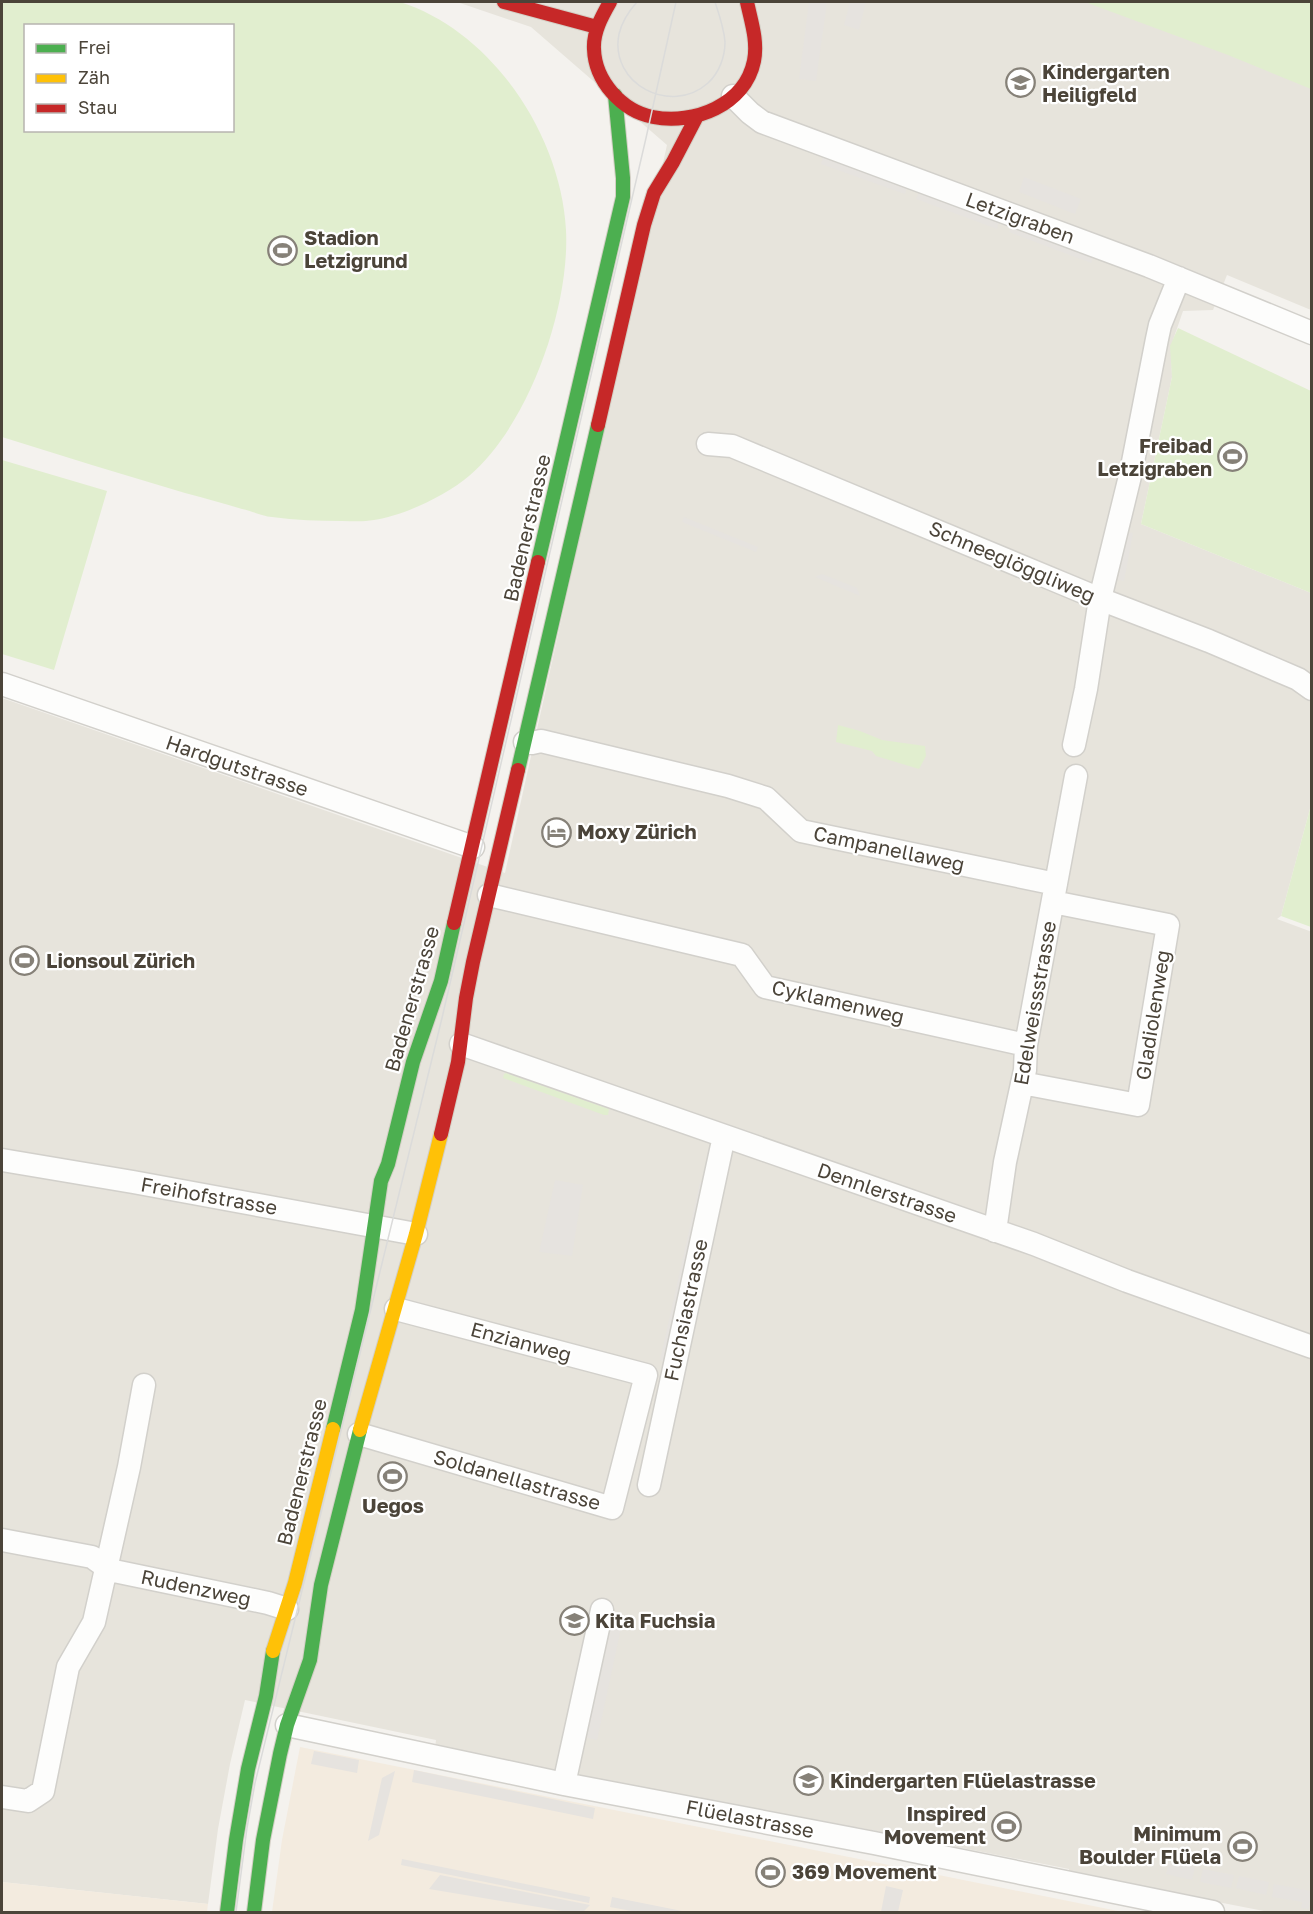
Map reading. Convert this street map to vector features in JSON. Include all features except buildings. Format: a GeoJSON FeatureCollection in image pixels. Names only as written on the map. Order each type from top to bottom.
{"type":"FeatureCollection","features":[{"type":"Feature","properties":{"kind":"street"},"geometry":{"type":"LineString","coordinates":[[504,2],[597,27]]}},
{"type":"Feature","properties":{"kind":"street","name":"Badenerstrasse"},"geometry":{"type":"LineString","coordinates":[[610,2],[597,27],[594,47],[599,73],[615,95],[626,105],[651,117],[671,119],[697,116],[724,105],[743,87],[754,60],[754,43],[747,2]]}},
{"type":"Feature","properties":{"kind":"street","name":"Badenerstrasse"},"geometry":{"type":"LineString","coordinates":[[227,1912],[248,1769],[266,1696],[273,1652],[315,1506],[362,1310],[381,1181],[388,1164],[413,1062],[441,981],[623,197],[623,170],[615,95]]}},
{"type":"Feature","properties":{"kind":"street","name":"Letzigraben"},"geometry":{"type":"LineString","coordinates":[[733,96],[762,122],[1179,278],[1311,333]]}},
{"type":"Feature","properties":{"kind":"street"},"geometry":{"type":"LineString","coordinates":[[254,1912],[263,1840],[287,1725],[310,1660],[321,1585],[359,1434],[416,1234],[456,1074],[466,998],[644,225],[654,193],[697,116]]}},
{"type":"Feature","properties":{"kind":"street"},"geometry":{"type":"LineString","coordinates":[[1074,745],[1086,689],[1100,599],[1131,472],[1156,339],[1179,278]]}},
{"type":"Feature","properties":{"kind":"street","name":"Schneeglöggliweg"},"geometry":{"type":"LineString","coordinates":[[708,444],[732,446],[1100,599],[1188,632],[1298,678],[1311,689]]}},
{"type":"Feature","properties":{"kind":"street","name":"Hardgutstrasse"},"geometry":{"type":"LineString","coordinates":[[2,684],[473,847]]}},
{"type":"Feature","properties":{"kind":"street","name":"Campanellaweg"},"geometry":{"type":"LineString","coordinates":[[525,742],[541,741],[747,792],[766,798],[801,831],[1054,893]]}},
{"type":"Feature","properties":{"kind":"street","name":"Edelweissstrasse"},"geometry":{"type":"LineString","coordinates":[[995,1231],[1005,1162],[1022,1083],[1026,1044],[1076,776]]}},
{"type":"Feature","properties":{"kind":"street","name":"Gladiolenweg"},"geometry":{"type":"LineString","coordinates":[[1022,1083],[1138,1105],[1168,925],[1054,893]]}},
{"type":"Feature","properties":{"kind":"street","name":"Cyklamenweg"},"geometry":{"type":"LineString","coordinates":[[489,895],[742,955],[765,987],[1026,1044]]}},
{"type":"Feature","properties":{"kind":"street","name":"Dennlerstrasse"},"geometry":{"type":"LineString","coordinates":[[460,1044],[995,1231],[1311,1347]]}},
{"type":"Feature","properties":{"kind":"street","name":"Fuchsiastrasse"},"geometry":{"type":"LineString","coordinates":[[649,1485],[724,1136]]}},
{"type":"Feature","properties":{"kind":"street","name":"Freihofstrasse"},"geometry":{"type":"LineString","coordinates":[[2,1163],[416,1234]]}},
{"type":"Feature","properties":{"kind":"street","name":"Enzianweg"},"geometry":{"type":"LineString","coordinates":[[396,1309],[646,1375]]}},
{"type":"Feature","properties":{"kind":"street","name":"Soldanellastrasse"},"geometry":{"type":"LineString","coordinates":[[359,1434],[612,1508],[646,1375]]}},
{"type":"Feature","properties":{"kind":"street"},"geometry":{"type":"LineString","coordinates":[[2,1797],[28,1801],[43,1791],[68,1666],[94,1622],[129,1467],[144,1385]]}},
{"type":"Feature","properties":{"kind":"street","name":"Rudenzweg"},"geometry":{"type":"LineString","coordinates":[[2,1540],[92,1557],[114,1571],[287,1609]]}},
{"type":"Feature","properties":{"kind":"street"},"geometry":{"type":"LineString","coordinates":[[564,1784],[602,1610]]}},
{"type":"Feature","properties":{"kind":"street","name":"Flüelastrasse"},"geometry":{"type":"LineString","coordinates":[[287,1725],[564,1784],[864,1841],[1213,1912]]}},
{"type":"Feature","properties":{"kind":"shaded area"},"geometry":{"type":"Polygon","coordinates":[[[457,2],[1311,2],[1311,310],[1227,275],[1213,310],[1183,311],[1171,346],[1172,377],[1141,524],[1311,593],[1311,805],[1281,916],[1277,919],[1312,932],[1311,1912],[1269,1912],[1069,1873],[1069,1869],[856,1827],[855,1832],[435,1748],[436,1740],[245,1700],[218,1829],[208,1904],[2,1882],[2,698],[505,873],[667,145],[531,27],[457,2]]]}},
{"type":"Feature","properties":{"kind":"shaded area"},"geometry":{"type":"Polygon","coordinates":[[[809,2],[827,2],[816,81],[799,79],[809,2]]]}},
{"type":"Feature","properties":{"kind":"shaded area"},"geometry":{"type":"Polygon","coordinates":[[[850,2],[866,2],[859,30],[844,25],[850,2]]]}},
{"type":"Feature","properties":{"kind":"shaded area"},"geometry":{"type":"Polygon","coordinates":[[[823,157],[907,188],[905,194],[821,164],[823,157]]]}},
{"type":"Feature","properties":{"kind":"shaded area"},"geometry":{"type":"Polygon","coordinates":[[[1024,177],[1081,199],[1075,214],[1019,192],[1024,177]]]}},
{"type":"Feature","properties":{"kind":"shaded area"},"geometry":{"type":"Polygon","coordinates":[[[919,192],[999,222],[997,229],[916,199],[919,192]]]}},
{"type":"Feature","properties":{"kind":"shaded area"},"geometry":{"type":"Polygon","coordinates":[[[1011,228],[1093,258],[1091,263],[1009,232],[1011,228]]]}},
{"type":"Feature","properties":{"kind":"shaded area"},"geometry":{"type":"Polygon","coordinates":[[[684,517],[758,547],[756,552],[682,522],[684,517]]]}},
{"type":"Feature","properties":{"kind":"shaded area"},"geometry":{"type":"Polygon","coordinates":[[[1127,532],[1133,533],[1124,581],[1118,580],[1127,532]]]}},
{"type":"Feature","properties":{"kind":"shaded area"},"geometry":{"type":"Polygon","coordinates":[[[822,574],[857,588],[860,596],[815,577],[822,574]]]}},
{"type":"Feature","properties":{"kind":"shaded area"},"geometry":{"type":"Polygon","coordinates":[[[555,1180],[583,1185],[572,1256],[539,1252],[555,1180]]]}},
{"type":"Feature","properties":{"kind":"shaded area"},"geometry":{"type":"Polygon","coordinates":[[[700,1182],[706,1183],[666,1362],[660,1360],[700,1182]]]}},
{"type":"Feature","properties":{"kind":"shaded area"},"geometry":{"type":"Polygon","coordinates":[[[609,1625],[621,1628],[597,1740],[584,1737],[609,1625]]]}},
{"type":"Feature","properties":{"kind":"shaded area"},"geometry":{"type":"Polygon","coordinates":[[[300,1747],[1123,1912],[272,1912],[282,1840],[300,1747]]]}},
{"type":"Feature","properties":{"kind":"shaded area"},"geometry":{"type":"Polygon","coordinates":[[[314,1751],[359,1760],[357,1773],[311,1764],[314,1751]]]}},
{"type":"Feature","properties":{"kind":"shaded area"},"geometry":{"type":"Polygon","coordinates":[[[414,1770],[595,1808],[593,1819],[412,1782],[414,1770]]]}},
{"type":"Feature","properties":{"kind":"shaded area"},"geometry":{"type":"Polygon","coordinates":[[[395,1771],[379,1835],[368,1841],[382,1778],[395,1771]]]}},
{"type":"Feature","properties":{"kind":"shaded area"},"geometry":{"type":"Polygon","coordinates":[[[402,1859],[590,1897],[589,1903],[401,1865],[402,1859]]]}},
{"type":"Feature","properties":{"kind":"shaded area"},"geometry":{"type":"Polygon","coordinates":[[[1169,1862],[1195,1867],[1192,1880],[1166,1874],[1169,1862]]]}},
{"type":"Feature","properties":{"kind":"shaded area"},"geometry":{"type":"Polygon","coordinates":[[[1203,1869],[1234,1875],[1231,1888],[1200,1882],[1203,1869]]]}},
{"type":"Feature","properties":{"kind":"shaded area"},"geometry":{"type":"Polygon","coordinates":[[[440,1875],[590,1905],[583,1912],[568,1912],[429,1889],[440,1875]]]}},
{"type":"Feature","properties":{"kind":"shaded area"},"geometry":{"type":"Polygon","coordinates":[[[1239,1876],[1269,1882],[1266,1895],[1236,1888],[1239,1876]]]}},
{"type":"Feature","properties":{"kind":"shaded area"},"geometry":{"type":"Polygon","coordinates":[[[2,1882],[208,1904],[207,1912],[2,1912],[2,1882]]]}},
{"type":"Feature","properties":{"kind":"shaded area"},"geometry":{"type":"Polygon","coordinates":[[[1274,1884],[1311,1891],[1309,1909],[1301,1908],[1302,1902],[1272,1897],[1274,1884]]]}},
{"type":"Feature","properties":{"kind":"shaded area"},"geometry":{"type":"Polygon","coordinates":[[[886,1886],[903,1890],[898,1912],[881,1912],[886,1886]]]}},
{"type":"Feature","properties":{"kind":"shaded area"},"geometry":{"type":"Polygon","coordinates":[[[612,1897],[687,1912],[637,1912],[610,1907],[612,1897]]]}},
{"type":"Feature","properties":{"kind":"green space","name":"Stadion Letzigrund"},"geometry":{"type":"Polygon","coordinates":[[[2,2],[400,2],[433,16],[464,36],[492,62],[516,91],[536,124],[551,158],[561,194],[566,230],[561,294],[553,328],[527,396],[510,427],[491,454],[469,476],[437,497],[386,518],[362,521],[325,521],[264,516],[2,437],[2,2]]]}},
{"type":"Feature","properties":{"kind":"green space"},"geometry":{"type":"Polygon","coordinates":[[[1085,2],[1311,2],[1311,89],[1228,55],[1085,2]]]}},
{"type":"Feature","properties":{"kind":"green space","name":"Freibad Letzigraben"},"geometry":{"type":"Polygon","coordinates":[[[1178,328],[1311,391],[1311,593],[1141,524],[1172,377],[1170,346],[1178,328]]]}},
{"type":"Feature","properties":{"kind":"green space"},"geometry":{"type":"Polygon","coordinates":[[[2,460],[107,491],[54,670],[2,654],[2,460]]]}},
{"type":"Feature","properties":{"kind":"green space"},"geometry":{"type":"Polygon","coordinates":[[[838,725],[882,740],[925,746],[926,756],[919,769],[876,756],[872,751],[836,742],[838,725]]]}},
{"type":"Feature","properties":{"kind":"green space"},"geometry":{"type":"Polygon","coordinates":[[[1311,805],[1311,927],[1281,916],[1311,805]]]}},
{"type":"Feature","properties":{"kind":"green space"},"geometry":{"type":"Polygon","coordinates":[[[506,1073],[609,1109],[608,1115],[503,1078],[506,1073]]]}},
{"type":"Feature","properties":{"kind":"tram line"},"geometry":{"type":"LineString","coordinates":[[637,2],[626,16],[619,34],[618,52],[623,67],[633,80],[646,90],[661,95],[677,96],[693,92],[708,83],[721,64],[725,42],[715,2]]}},
{"type":"Feature","properties":{"kind":"tram line"},"geometry":{"type":"LineString","coordinates":[[236,1912],[255,1783],[442,1018],[676,2]]}},
{"type":"Feature","properties":{"kind":"traffic: fast"},"geometry":{"type":"LineString","coordinates":[[538,562],[623,197],[615,95]]}},
{"type":"Feature","properties":{"kind":"traffic: fast"},"geometry":{"type":"LineString","coordinates":[[518,770],[598,425]]}},
{"type":"Feature","properties":{"kind":"traffic: fast"},"geometry":{"type":"LineString","coordinates":[[333,1429],[362,1310],[381,1181],[388,1164],[413,1062],[441,981],[454,923]]}},
{"type":"Feature","properties":{"kind":"traffic: fast"},"geometry":{"type":"LineString","coordinates":[[254,1912],[263,1840],[280,1754],[287,1725],[310,1660],[321,1585],[360,1430]]}},
{"type":"Feature","properties":{"kind":"traffic: fast"},"geometry":{"type":"LineString","coordinates":[[227,1912],[248,1769],[266,1696],[273,1651]]}},
{"type":"Feature","properties":{"kind":"traffic: slow"},"geometry":{"type":"LineString","coordinates":[[360,1430],[416,1234],[441,1134]]}},
{"type":"Feature","properties":{"kind":"traffic: slow"},"geometry":{"type":"LineString","coordinates":[[273,1651],[295,1583],[333,1429]]}},
{"type":"Feature","properties":{"kind":"traffic: jam"},"geometry":{"type":"LineString","coordinates":[[504,2],[597,27]]}},
{"type":"Feature","properties":{"kind":"traffic: jam"},"geometry":{"type":"LineString","coordinates":[[610,2],[595,36],[594,49],[599,72],[612,93],[631,108],[642,114],[669,119],[685,118],[715,108],[729,100],[749,76],[754,61],[755,46],[747,2]]}},
{"type":"Feature","properties":{"kind":"traffic: jam"},"geometry":{"type":"LineString","coordinates":[[598,425],[644,225],[654,193],[697,116]]}},
{"type":"Feature","properties":{"kind":"traffic: jam"},"geometry":{"type":"LineString","coordinates":[[454,923],[538,562]]}},
{"type":"Feature","properties":{"kind":"traffic: jam"},"geometry":{"type":"LineString","coordinates":[[441,1134],[458,1062],[473,962],[518,770]]}},
{"type":"Feature","properties":{"kind":"place","name":"Kindergarten Heiligfeld"},"geometry":{"type":"Point","coordinates":[1021,83]}},
{"type":"Feature","properties":{"kind":"place","name":"Stadion Letzigrund"},"geometry":{"type":"Point","coordinates":[283,250]}},
{"type":"Feature","properties":{"kind":"place","name":"Freibad Letzigraben"},"geometry":{"type":"Point","coordinates":[1233,457]}},
{"type":"Feature","properties":{"kind":"place","name":"Moxy Zürich"},"geometry":{"type":"Point","coordinates":[556,832]}},
{"type":"Feature","properties":{"kind":"place","name":"Lionsoul Zürich"},"geometry":{"type":"Point","coordinates":[25,961]}},
{"type":"Feature","properties":{"kind":"place","name":"Uegos"},"geometry":{"type":"Point","coordinates":[393,1476]}},
{"type":"Feature","properties":{"kind":"place","name":"Kita Fuchsia"},"geometry":{"type":"Point","coordinates":[574,1621]}},
{"type":"Feature","properties":{"kind":"place","name":"Kindergarten Flüelastrasse"},"geometry":{"type":"Point","coordinates":[809,1781]}},
{"type":"Feature","properties":{"kind":"place","name":"Inspired Movement"},"geometry":{"type":"Point","coordinates":[1007,1826]}},
{"type":"Feature","properties":{"kind":"place","name":"Minimum Boulder Flüela"},"geometry":{"type":"Point","coordinates":[1242,1846]}},
{"type":"Feature","properties":{"kind":"place","name":"369 Movement"},"geometry":{"type":"Point","coordinates":[771,1872]}}]}
